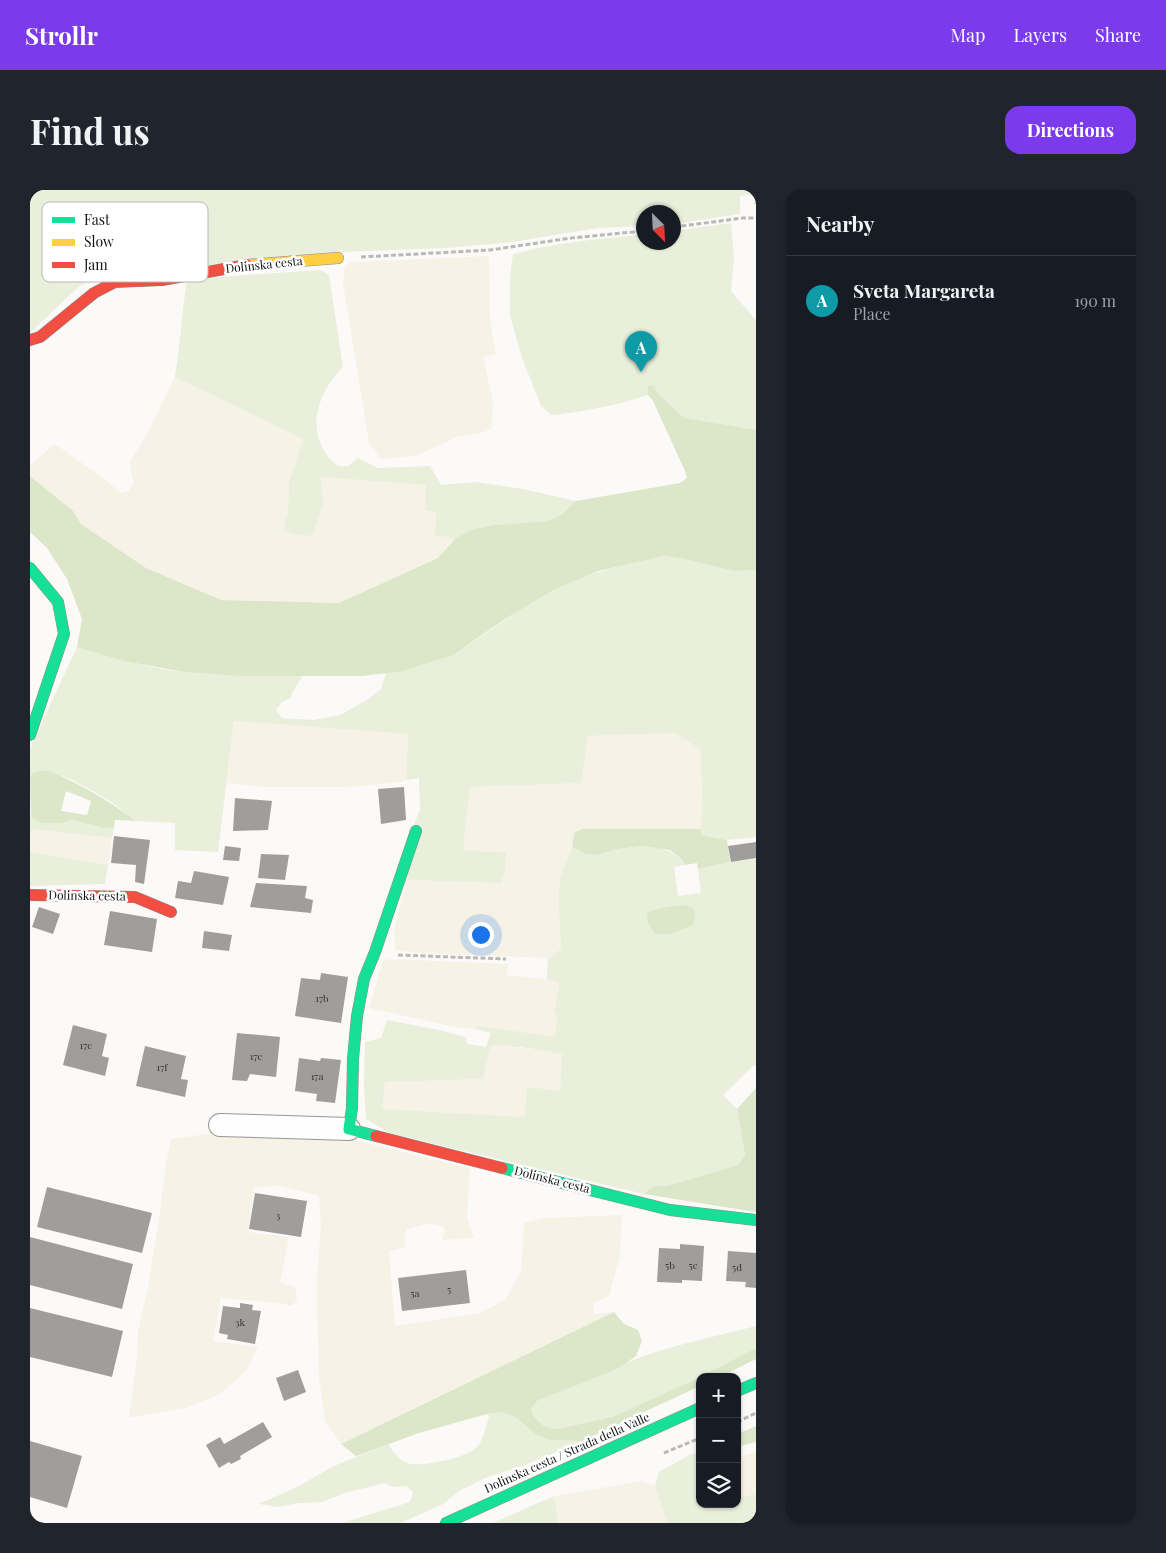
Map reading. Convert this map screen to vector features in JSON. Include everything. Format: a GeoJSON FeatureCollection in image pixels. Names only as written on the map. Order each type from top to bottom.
{"type":"FeatureCollection","features":[{"type":"Feature","properties":{"kind":"street","name":"Dolinska cesta"},"geometry":{"type":"LineString","coordinates":[[208,271],[243,265],[338,258]]}},
{"type":"Feature","properties":{"kind":"street","name":"Dolinska cesta"},"geometry":{"type":"LineString","coordinates":[[30,340],[40,337],[94,293],[115,282]]}},
{"type":"Feature","properties":{"kind":"street"},"geometry":{"type":"LineString","coordinates":[[30,568],[58,602],[64,634],[30,735]]}},
{"type":"Feature","properties":{"kind":"street"},"geometry":{"type":"LineString","coordinates":[[349,1129],[352,1108],[353,1059],[357,1016],[364,979],[416,831]]}},
{"type":"Feature","properties":{"kind":"street","name":"Dolinska cesta"},"geometry":{"type":"LineString","coordinates":[[30,895],[135,897],[171,912]]}},
{"type":"Feature","properties":{"kind":"street","name":"Dolinska cesta"},"geometry":{"type":"LineString","coordinates":[[220,1125],[349,1129],[670,1210],[756,1220]]}},
{"type":"Feature","properties":{"kind":"street"},"geometry":{"type":"LineString","coordinates":[[741,1390],[756,1383]]}},
{"type":"Feature","properties":{"kind":"street","name":"Dolinska cesta / Strada della Valle"},"geometry":{"type":"LineString","coordinates":[[446,1523],[696,1410]]}},
{"type":"Feature","properties":{"kind":"path"},"geometry":{"type":"LineString","coordinates":[[681,226],[756,218]]}},
{"type":"Feature","properties":{"kind":"path"},"geometry":{"type":"LineString","coordinates":[[338,258],[490,250],[571,238],[636,232]]}},
{"type":"Feature","properties":{"kind":"path"},"geometry":{"type":"LineString","coordinates":[[375,952],[406,956],[506,959]]}},
{"type":"Feature","properties":{"kind":"path"},"geometry":{"type":"LineString","coordinates":[[741,1420],[756,1413]]}},
{"type":"Feature","properties":{"kind":"shaded area"},"geometry":{"type":"Polygon","coordinates":[[[489,256],[490,320],[496,354],[483,357],[493,402],[492,428],[484,432],[457,437],[416,456],[381,459],[369,443],[343,283],[345,266],[351,262],[489,256]]]}},
{"type":"Feature","properties":{"kind":"shaded area"},"geometry":{"type":"Polygon","coordinates":[[[175,377],[303,439],[289,483],[288,512],[283,530],[313,536],[323,503],[321,477],[427,485],[426,511],[436,512],[435,535],[455,539],[438,558],[339,603],[221,600],[146,568],[81,524],[73,511],[30,476],[30,465],[55,444],[121,493],[129,491],[134,483],[129,462],[144,440],[175,377]]]}},
{"type":"Feature","properties":{"kind":"shaded area"},"geometry":{"type":"Polygon","coordinates":[[[234,721],[408,734],[406,780],[347,787],[264,787],[227,783],[234,721]]]}},
{"type":"Feature","properties":{"kind":"shaded area"},"geometry":{"type":"Polygon","coordinates":[[[675,733],[700,749],[702,786],[701,829],[582,829],[574,833],[571,854],[561,873],[561,949],[548,958],[417,953],[395,950],[394,929],[407,880],[501,883],[463,852],[470,787],[581,783],[588,736],[675,733]]]}},
{"type":"Feature","properties":{"kind":"shaded area"},"geometry":{"type":"Polygon","coordinates":[[[32,829],[112,838],[108,865],[30,852],[30,833],[32,829]]]}},
{"type":"Feature","properties":{"kind":"shaded area"},"geometry":{"type":"Polygon","coordinates":[[[383,960],[508,964],[507,975],[547,979],[561,983],[554,1014],[559,1015],[555,1038],[478,1026],[474,1029],[455,1027],[369,1008],[383,960]]]}},
{"type":"Feature","properties":{"kind":"shaded area"},"geometry":{"type":"Polygon","coordinates":[[[489,1046],[541,1050],[562,1054],[560,1091],[525,1117],[382,1109],[385,1082],[483,1079],[489,1046]]]}},
{"type":"Feature","properties":{"kind":"shaded area"},"geometry":{"type":"Polygon","coordinates":[[[214,1133],[358,1141],[470,1168],[467,1218],[474,1238],[442,1240],[445,1230],[442,1226],[422,1225],[407,1229],[404,1237],[406,1247],[389,1251],[395,1326],[480,1313],[505,1300],[521,1272],[524,1223],[543,1218],[622,1215],[620,1257],[609,1296],[594,1303],[593,1314],[614,1312],[341,1444],[325,1421],[319,1378],[317,1273],[321,1226],[319,1196],[281,1186],[254,1187],[248,1232],[289,1237],[280,1282],[296,1288],[297,1300],[292,1306],[221,1298],[213,1341],[258,1347],[246,1371],[230,1386],[214,1397],[185,1408],[129,1418],[137,1356],[138,1331],[148,1287],[171,1139],[214,1133]]]}},
{"type":"Feature","properties":{"kind":"shaded area"},"geometry":{"type":"Polygon","coordinates":[[[756,1452],[756,1494],[741,1497],[741,1463],[741,1456],[756,1452]]]}},
{"type":"Feature","properties":{"kind":"shaded area"},"geometry":{"type":"Polygon","coordinates":[[[642,1481],[655,1486],[667,1523],[559,1523],[554,1496],[642,1481]]]}},
{"type":"Feature","properties":{"kind":"green space"},"geometry":{"type":"Polygon","coordinates":[[[30,190],[756,190],[756,193],[740,196],[740,214],[681,223],[681,205],[636,205],[636,226],[598,228],[512,242],[447,248],[341,252],[208,265],[208,202],[42,202],[42,282],[86,282],[77,288],[30,333],[30,190]]]}},
{"type":"Feature","properties":{"kind":"green space"},"geometry":{"type":"Polygon","coordinates":[[[731,223],[734,258],[731,291],[756,320],[756,430],[684,419],[648,386],[648,395],[588,410],[551,415],[541,406],[522,358],[510,316],[510,278],[513,254],[578,241],[636,236],[636,250],[681,250],[681,230],[731,223]]]}},
{"type":"Feature","properties":{"kind":"green space"},"geometry":{"type":"Polygon","coordinates":[[[320,270],[329,275],[343,367],[325,390],[317,417],[317,430],[320,443],[327,455],[338,466],[348,466],[358,458],[378,468],[430,466],[441,485],[475,482],[523,489],[576,501],[561,515],[547,521],[493,525],[470,530],[455,539],[435,535],[436,512],[426,511],[426,485],[321,477],[323,503],[313,536],[292,534],[283,530],[288,512],[289,483],[303,439],[175,377],[187,282],[208,282],[208,278],[320,270]]]}},
{"type":"Feature","properties":{"kind":"green space"},"geometry":{"type":"Polygon","coordinates":[[[653,385],[658,394],[684,418],[756,430],[756,570],[734,571],[665,556],[598,571],[553,590],[505,619],[453,655],[404,671],[362,676],[237,676],[184,672],[124,661],[77,647],[82,619],[67,579],[47,548],[30,532],[30,476],[73,511],[81,524],[146,568],[221,600],[339,603],[438,558],[455,539],[470,530],[493,525],[547,521],[561,515],[576,501],[680,483],[687,478],[653,401],[648,395],[648,386],[653,385]]]}},
{"type":"Feature","properties":{"kind":"green space"},"geometry":{"type":"Polygon","coordinates":[[[665,556],[734,571],[756,570],[756,837],[727,840],[701,835],[702,786],[700,749],[675,733],[588,736],[581,783],[470,787],[463,851],[506,852],[505,869],[501,883],[407,880],[415,821],[420,810],[419,778],[406,780],[408,734],[234,721],[218,852],[175,850],[175,823],[136,821],[110,801],[75,781],[48,770],[35,772],[30,776],[30,749],[77,647],[144,665],[200,674],[303,675],[291,698],[282,702],[276,710],[282,718],[313,720],[340,715],[370,698],[381,689],[386,673],[411,669],[457,651],[533,601],[566,583],[608,569],[665,556]]]}},
{"type":"Feature","properties":{"kind":"green space"},"geometry":{"type":"Polygon","coordinates":[[[48,770],[71,781],[104,799],[136,821],[115,820],[114,827],[104,828],[72,820],[61,823],[43,823],[31,817],[30,776],[35,772],[48,770]],[[66,791],[61,811],[87,815],[91,801],[66,791]]]}},
{"type":"Feature","properties":{"kind":"green space"},"geometry":{"type":"Polygon","coordinates":[[[30,817],[61,823],[72,820],[104,828],[114,827],[112,838],[32,829],[30,833],[30,817]]]}},
{"type":"Feature","properties":{"kind":"green space"},"geometry":{"type":"Polygon","coordinates":[[[582,829],[701,829],[701,835],[727,840],[730,862],[698,869],[697,863],[685,865],[670,850],[642,846],[617,849],[597,855],[586,854],[572,847],[574,833],[582,829]]]}},
{"type":"Feature","properties":{"kind":"green space"},"geometry":{"type":"Polygon","coordinates":[[[642,846],[666,850],[676,855],[685,865],[674,867],[678,896],[701,893],[698,869],[756,859],[756,1065],[723,1095],[737,1109],[745,1155],[738,1165],[667,1186],[653,1186],[644,1194],[389,1133],[366,1119],[364,1085],[365,1042],[381,1038],[387,1020],[465,1037],[468,1044],[486,1047],[491,1033],[474,1029],[478,1026],[555,1037],[558,1015],[554,1014],[560,983],[547,979],[548,958],[561,949],[559,893],[562,871],[572,847],[586,854],[597,855],[617,849],[642,846]],[[685,905],[654,910],[647,921],[655,934],[685,905]],[[490,1046],[483,1079],[385,1082],[382,1109],[525,1117],[527,1087],[560,1091],[562,1054],[508,1046],[490,1046]]]}},
{"type":"Feature","properties":{"kind":"green space"},"geometry":{"type":"Polygon","coordinates":[[[30,852],[108,865],[105,884],[30,886],[30,852]]]}},
{"type":"Feature","properties":{"kind":"green space"},"geometry":{"type":"Polygon","coordinates":[[[685,905],[694,909],[693,925],[670,934],[655,934],[647,921],[647,914],[654,910],[685,905]]]}},
{"type":"Feature","properties":{"kind":"green space"},"geometry":{"type":"Polygon","coordinates":[[[756,1088],[756,1212],[644,1194],[653,1186],[667,1186],[738,1165],[745,1155],[737,1109],[756,1088]]]}},
{"type":"Feature","properties":{"kind":"green space"},"geometry":{"type":"Polygon","coordinates":[[[614,1312],[624,1324],[638,1330],[642,1341],[636,1356],[612,1371],[537,1401],[531,1409],[534,1417],[544,1426],[557,1429],[612,1417],[696,1379],[696,1388],[582,1441],[549,1440],[535,1434],[517,1418],[502,1412],[487,1414],[419,1433],[356,1456],[341,1444],[614,1312]]]}},
{"type":"Feature","properties":{"kind":"green space"},"geometry":{"type":"Polygon","coordinates":[[[756,1326],[756,1348],[708,1373],[696,1373],[696,1379],[612,1417],[557,1429],[544,1426],[534,1417],[531,1409],[537,1401],[641,1357],[756,1326]]]}},
{"type":"Feature","properties":{"kind":"green space"},"geometry":{"type":"Polygon","coordinates":[[[756,1348],[756,1359],[728,1373],[708,1373],[756,1348]]]}},
{"type":"Feature","properties":{"kind":"green space"},"geometry":{"type":"Polygon","coordinates":[[[502,1412],[517,1418],[535,1434],[549,1440],[582,1441],[525,1465],[487,1477],[461,1490],[443,1504],[401,1523],[342,1523],[410,1502],[413,1492],[406,1486],[393,1487],[385,1483],[345,1493],[322,1502],[299,1503],[278,1507],[259,1504],[299,1486],[334,1466],[388,1444],[400,1459],[411,1464],[436,1462],[465,1454],[473,1450],[480,1443],[489,1417],[487,1414],[502,1412]]]}},
{"type":"Feature","properties":{"kind":"green space"},"geometry":{"type":"Polygon","coordinates":[[[756,1426],[756,1442],[741,1446],[741,1432],[756,1426]]]}},
{"type":"Feature","properties":{"kind":"green space"},"geometry":{"type":"Polygon","coordinates":[[[696,1453],[696,1508],[741,1508],[741,1497],[756,1494],[756,1523],[667,1523],[655,1486],[659,1472],[691,1454],[696,1453]]]}},
{"type":"Feature","properties":{"kind":"green space"},"geometry":{"type":"Polygon","coordinates":[[[554,1496],[559,1523],[493,1523],[554,1496]]]}},
{"type":"Feature","properties":{"kind":"building"},"geometry":{"type":"Polygon","coordinates":[[[404,787],[406,820],[381,824],[378,789],[404,787]]]}},
{"type":"Feature","properties":{"kind":"building"},"geometry":{"type":"Polygon","coordinates":[[[235,798],[272,801],[268,830],[233,831],[235,798]]]}},
{"type":"Feature","properties":{"kind":"building"},"geometry":{"type":"Polygon","coordinates":[[[114,836],[150,840],[144,884],[135,882],[136,865],[111,863],[114,836]]]}},
{"type":"Feature","properties":{"kind":"building"},"geometry":{"type":"Polygon","coordinates":[[[756,842],[756,858],[731,862],[728,846],[756,842]]]}},
{"type":"Feature","properties":{"kind":"building"},"geometry":{"type":"Polygon","coordinates":[[[225,846],[241,848],[239,861],[223,860],[225,846]]]}},
{"type":"Feature","properties":{"kind":"building"},"geometry":{"type":"Polygon","coordinates":[[[261,854],[289,855],[285,880],[258,878],[261,854]]]}},
{"type":"Feature","properties":{"kind":"building"},"geometry":{"type":"Polygon","coordinates":[[[194,871],[229,877],[223,905],[175,898],[178,881],[191,883],[194,871]]]}},
{"type":"Feature","properties":{"kind":"building"},"geometry":{"type":"Polygon","coordinates":[[[256,883],[307,886],[305,898],[313,900],[311,913],[250,907],[256,883]]]}},
{"type":"Feature","properties":{"kind":"building"},"geometry":{"type":"Polygon","coordinates":[[[39,907],[60,914],[53,934],[32,927],[39,907]]]}},
{"type":"Feature","properties":{"kind":"building"},"geometry":{"type":"Polygon","coordinates":[[[110,911],[157,919],[152,952],[104,945],[110,911]]]}},
{"type":"Feature","properties":{"kind":"building"},"geometry":{"type":"Polygon","coordinates":[[[204,931],[232,935],[229,951],[202,948],[204,931]]]}},
{"type":"Feature","properties":{"kind":"building"},"geometry":{"type":"Polygon","coordinates":[[[321,973],[348,977],[341,1023],[295,1016],[301,978],[320,980],[321,973]]]}},
{"type":"Feature","properties":{"kind":"building"},"geometry":{"type":"Polygon","coordinates":[[[73,1025],[107,1034],[102,1056],[109,1058],[105,1076],[63,1065],[73,1025]]]}},
{"type":"Feature","properties":{"kind":"building"},"geometry":{"type":"Polygon","coordinates":[[[237,1033],[280,1037],[276,1077],[250,1074],[247,1081],[232,1080],[237,1033]]]}},
{"type":"Feature","properties":{"kind":"building"},"geometry":{"type":"Polygon","coordinates":[[[145,1046],[186,1056],[181,1079],[188,1080],[185,1097],[136,1086],[145,1046]]]}},
{"type":"Feature","properties":{"kind":"building"},"geometry":{"type":"Polygon","coordinates":[[[299,1058],[320,1061],[321,1058],[341,1060],[335,1103],[316,1101],[317,1094],[295,1091],[299,1058]]]}},
{"type":"Feature","properties":{"kind":"building"},"geometry":{"type":"Polygon","coordinates":[[[47,1187],[152,1213],[142,1253],[37,1227],[47,1187]]]}},
{"type":"Feature","properties":{"kind":"building"},"geometry":{"type":"Polygon","coordinates":[[[255,1193],[307,1201],[301,1237],[249,1229],[255,1193]]]}},
{"type":"Feature","properties":{"kind":"building"},"geometry":{"type":"Polygon","coordinates":[[[30,1237],[133,1264],[122,1309],[30,1285],[30,1237]]]}},
{"type":"Feature","properties":{"kind":"building"},"geometry":{"type":"Polygon","coordinates":[[[680,1244],[704,1246],[702,1281],[682,1280],[682,1283],[657,1282],[659,1248],[680,1249],[680,1244]]]}},
{"type":"Feature","properties":{"kind":"building"},"geometry":{"type":"Polygon","coordinates":[[[728,1251],[756,1253],[756,1288],[745,1287],[746,1282],[726,1281],[728,1251]]]}},
{"type":"Feature","properties":{"kind":"building"},"geometry":{"type":"Polygon","coordinates":[[[466,1270],[470,1303],[402,1311],[398,1278],[466,1270]]]}},
{"type":"Feature","properties":{"kind":"building"},"geometry":{"type":"Polygon","coordinates":[[[240,1303],[253,1305],[252,1310],[261,1311],[255,1344],[227,1339],[228,1335],[219,1333],[223,1306],[240,1308],[240,1303]]]}},
{"type":"Feature","properties":{"kind":"building"},"geometry":{"type":"Polygon","coordinates":[[[30,1308],[123,1331],[112,1377],[30,1357],[30,1308]]]}},
{"type":"Feature","properties":{"kind":"building"},"geometry":{"type":"Polygon","coordinates":[[[298,1370],[306,1392],[284,1401],[276,1378],[298,1370]]]}},
{"type":"Feature","properties":{"kind":"building"},"geometry":{"type":"Polygon","coordinates":[[[263,1422],[272,1437],[240,1456],[241,1459],[231,1464],[229,1462],[219,1468],[206,1445],[220,1437],[224,1444],[263,1422]]]}},
{"type":"Feature","properties":{"kind":"building"},"geometry":{"type":"Polygon","coordinates":[[[30,1441],[82,1456],[67,1508],[30,1497],[30,1441]]]}},
{"type":"Feature","properties":{"kind":"traffic: fast"},"geometry":{"type":"LineString","coordinates":[[30,568],[58,602],[64,634],[30,735]]}},
{"type":"Feature","properties":{"kind":"traffic: fast"},"geometry":{"type":"LineString","coordinates":[[376,1136],[349,1129],[352,1108],[353,1059],[357,1016],[364,979],[416,831]]}},
{"type":"Feature","properties":{"kind":"traffic: fast"},"geometry":{"type":"LineString","coordinates":[[502,1168],[670,1210],[756,1220]]}},
{"type":"Feature","properties":{"kind":"traffic: fast"},"geometry":{"type":"LineString","coordinates":[[741,1389],[756,1383]]}},
{"type":"Feature","properties":{"kind":"traffic: fast"},"geometry":{"type":"LineString","coordinates":[[446,1523],[696,1410]]}},
{"type":"Feature","properties":{"kind":"traffic: slow"},"geometry":{"type":"LineString","coordinates":[[247,265],[338,258]]}},
{"type":"Feature","properties":{"kind":"traffic: jam"},"geometry":{"type":"LineString","coordinates":[[208,272],[247,265]]}},
{"type":"Feature","properties":{"kind":"traffic: jam"},"geometry":{"type":"LineString","coordinates":[[30,340],[40,337],[94,293],[115,282]]}},
{"type":"Feature","properties":{"kind":"traffic: jam"},"geometry":{"type":"LineString","coordinates":[[30,895],[135,897],[171,912]]}},
{"type":"Feature","properties":{"kind":"traffic: jam"},"geometry":{"type":"LineString","coordinates":[[376,1136],[502,1168]]}},
{"type":"Feature","properties":{"kind":"place","name":"Sveta Margareta"},"geometry":{"type":"Point","coordinates":[641,372]}}]}
